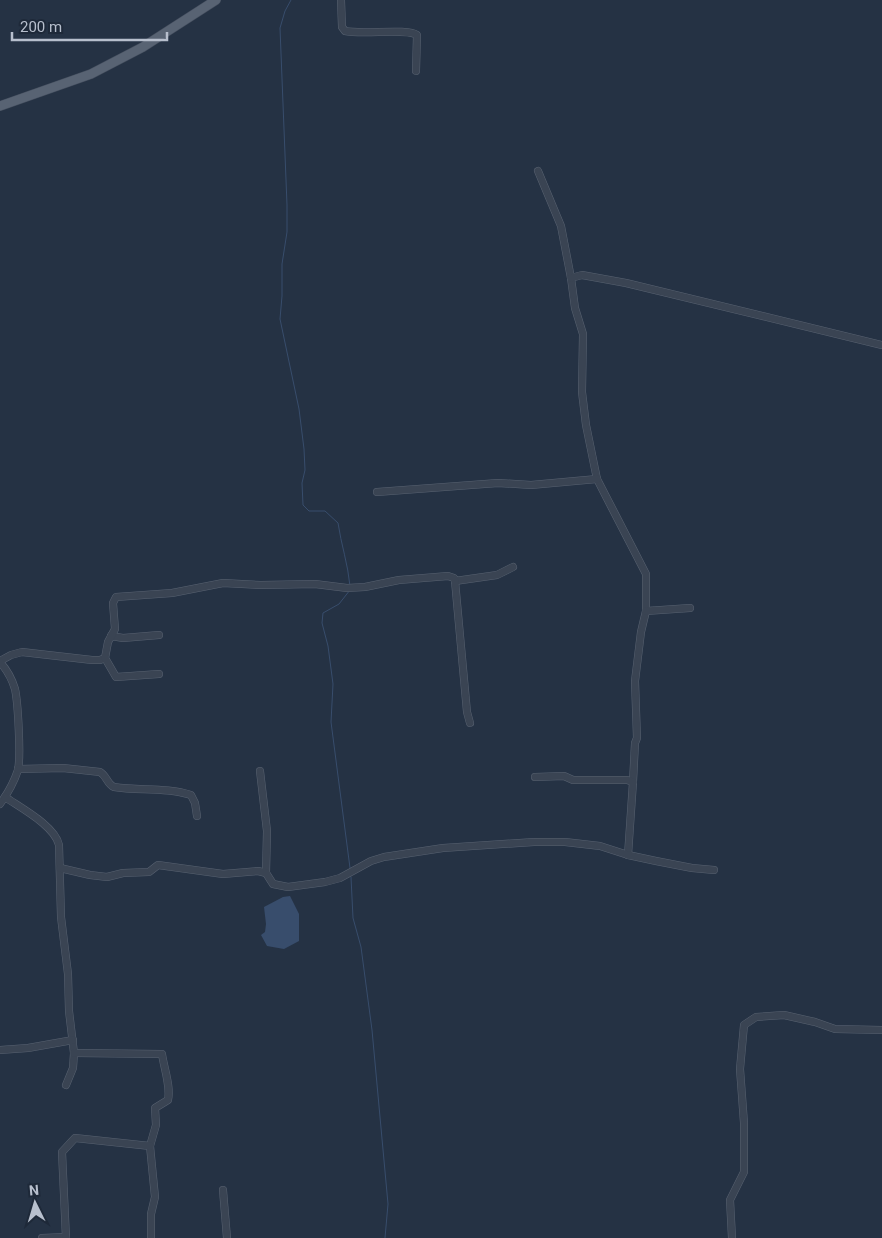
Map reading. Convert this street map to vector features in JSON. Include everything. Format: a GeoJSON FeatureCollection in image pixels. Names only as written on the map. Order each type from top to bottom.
{"type":"FeatureCollection","features":[{"type":"Feature","properties":{"kind":"main road"},"geometry":{"type":"LineString","coordinates":[[0,104],[91,71],[129,51],[212,0]]}},
{"type":"Feature","properties":{"kind":"main road"},"geometry":{"type":"LineString","coordinates":[[0,104],[91,74],[143,47],[216,0]]}},
{"type":"Feature","properties":{"kind":"street"},"geometry":{"type":"LineString","coordinates":[[341,0],[342,26],[345,31],[409,33],[417,35],[416,71]]}},
{"type":"Feature","properties":{"kind":"street"},"geometry":{"type":"LineString","coordinates":[[538,171],[561,226],[575,308],[583,334],[582,392],[597,479],[646,574],[646,611],[641,632],[635,681],[637,738],[628,855]]}},
{"type":"Feature","properties":{"kind":"street"},"geometry":{"type":"LineString","coordinates":[[571,278],[582,275],[626,282],[882,345]]}},
{"type":"Feature","properties":{"kind":"street"},"geometry":{"type":"LineString","coordinates":[[377,492],[498,483],[531,485],[597,479]]}},
{"type":"Feature","properties":{"kind":"street"},"geometry":{"type":"LineString","coordinates":[[455,581],[497,575],[513,567]]}},
{"type":"Feature","properties":{"kind":"street"},"geometry":{"type":"LineString","coordinates":[[159,674],[116,677],[105,658],[108,642],[115,629],[113,603],[116,597],[172,594],[223,583],[261,585],[315,584],[346,588],[399,580],[448,576],[454,578],[455,581],[467,712],[470,723]]}},
{"type":"Feature","properties":{"kind":"street"},"geometry":{"type":"LineString","coordinates":[[646,611],[690,608]]}},
{"type":"Feature","properties":{"kind":"street"},"geometry":{"type":"LineString","coordinates":[[111,636],[123,638],[159,634]]}},
{"type":"Feature","properties":{"kind":"street"},"geometry":{"type":"LineString","coordinates":[[0,804],[18,769],[19,734],[15,689],[10,675],[0,662],[11,655],[22,652],[92,660],[105,658]]}},
{"type":"Feature","properties":{"kind":"street"},"geometry":{"type":"LineString","coordinates":[[18,769],[63,768],[100,772],[106,776],[110,785],[114,787],[169,790],[185,793],[191,795],[195,803],[197,816]]}},
{"type":"Feature","properties":{"kind":"street"},"geometry":{"type":"LineString","coordinates":[[260,771],[267,831],[266,873],[273,884],[288,886],[325,882],[340,878],[371,861],[384,857],[443,848],[534,842],[565,842],[600,846],[628,855],[692,868],[714,870]]}},
{"type":"Feature","properties":{"kind":"street"},"geometry":{"type":"LineString","coordinates":[[535,777],[564,776],[573,780],[627,780],[633,782]]}},
{"type":"Feature","properties":{"kind":"street"},"geometry":{"type":"LineString","coordinates":[[5,797],[40,821],[56,835],[60,845],[60,917],[68,974],[69,1011],[74,1053],[73,1068],[66,1085]]}},
{"type":"Feature","properties":{"kind":"street"},"geometry":{"type":"LineString","coordinates":[[60,868],[108,877],[123,872],[149,872],[158,865],[223,874],[258,871],[266,873]]}},
{"type":"Feature","properties":{"kind":"street"},"geometry":{"type":"LineString","coordinates":[[732,1238],[730,1200],[744,1172],[744,1123],[740,1069],[744,1025],[756,1017],[784,1015],[836,1029],[882,1030]]}},
{"type":"Feature","properties":{"kind":"street"},"geometry":{"type":"LineString","coordinates":[[0,1050],[28,1048],[73,1040]]}},
{"type":"Feature","properties":{"kind":"street"},"geometry":{"type":"LineString","coordinates":[[74,1053],[162,1054],[170,1090],[168,1100],[156,1108],[156,1125],[150,1146],[155,1196],[151,1214],[151,1238]]}},
{"type":"Feature","properties":{"kind":"street"},"geometry":{"type":"LineString","coordinates":[[42,1238],[66,1237],[62,1152],[74,1138],[150,1146]]}},
{"type":"Feature","properties":{"kind":"street"},"geometry":{"type":"LineString","coordinates":[[223,1190],[227,1238]]}},
{"type":"Feature","properties":{"kind":"water"},"geometry":{"type":"Polygon","coordinates":[[[290,896],[299,914],[299,941],[284,949],[267,946],[261,935],[265,932],[266,924],[264,907],[283,897],[290,896]]]}},
{"type":"Feature","properties":{"kind":"waterway"},"geometry":{"type":"LineString","coordinates":[[291,0],[285,11],[280,28],[287,205],[287,232],[282,264],[280,319],[299,409],[304,449],[303,505],[309,511],[325,511],[338,523],[350,586]]}},
{"type":"Feature","properties":{"kind":"waterway"},"geometry":{"type":"LineString","coordinates":[[350,590],[339,604],[323,613],[322,623],[328,646],[333,684],[331,722],[350,868]]}},
{"type":"Feature","properties":{"kind":"waterway"},"geometry":{"type":"LineString","coordinates":[[351,877],[353,918],[361,947],[372,1030],[388,1204],[385,1238]]}}]}
